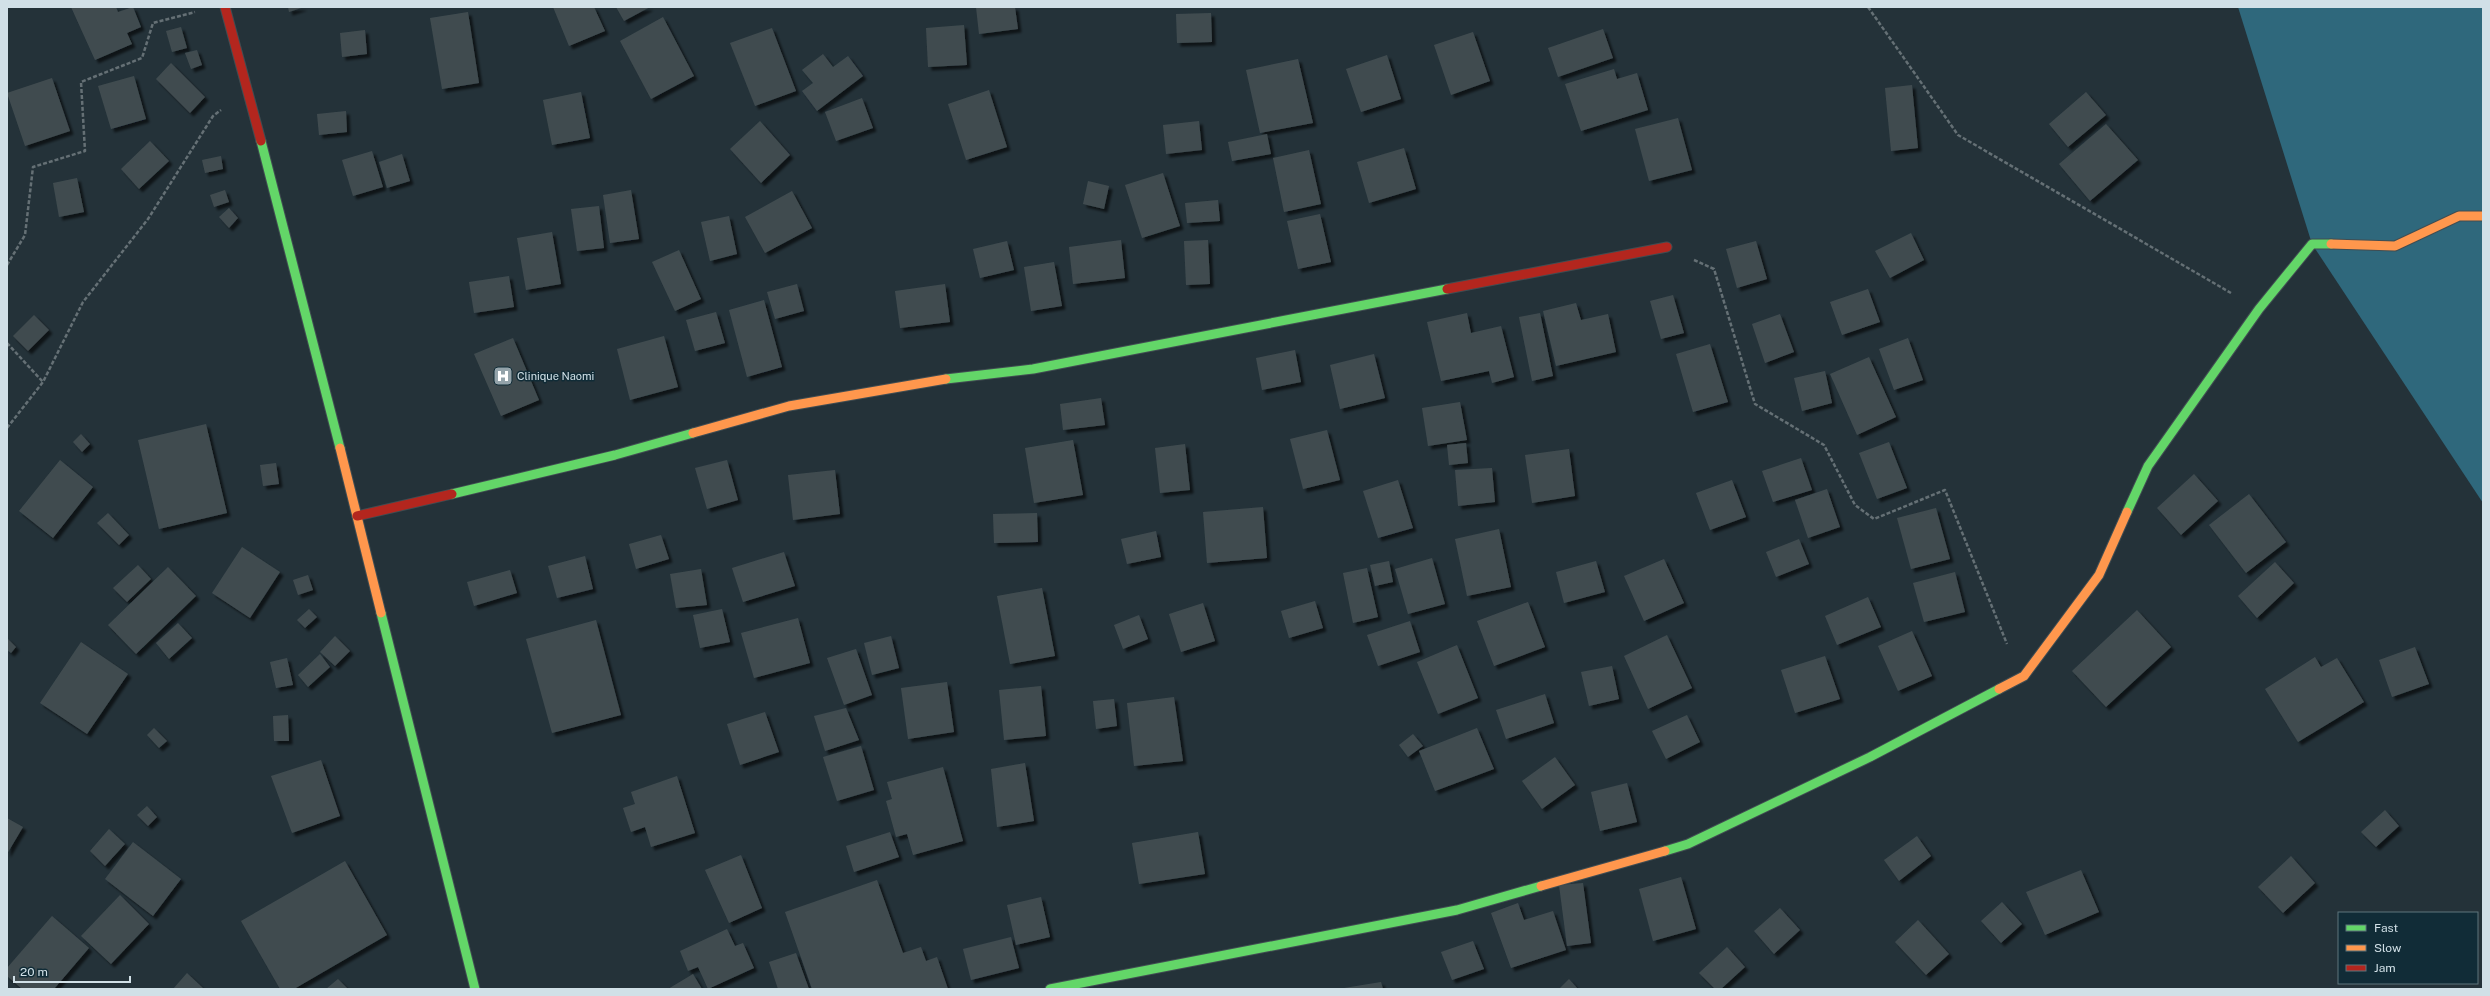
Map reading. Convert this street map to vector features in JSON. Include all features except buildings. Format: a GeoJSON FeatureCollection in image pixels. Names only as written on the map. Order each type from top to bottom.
{"type":"FeatureCollection","features":[{"type":"Feature","properties":{"kind":"street"},"geometry":{"type":"LineString","coordinates":[[225,8],[357,516],[475,989]]}},
{"type":"Feature","properties":{"kind":"street"},"geometry":{"type":"LineString","coordinates":[[1050,989],[1457,910],[1688,844],[1870,757],[2024,676],[2099,575],[2148,466],[2259,309],[2312,244],[2395,246],[2459,216],[2483,216]]}},
{"type":"Feature","properties":{"kind":"street"},"geometry":{"type":"LineString","coordinates":[[357,516],[615,455],[789,406],[941,380],[1033,369],[1667,247]]}},
{"type":"Feature","properties":{"kind":"path"},"geometry":{"type":"LineString","coordinates":[[1868,7],[1958,135],[2259,309]]}},
{"type":"Feature","properties":{"kind":"path"},"geometry":{"type":"LineString","coordinates":[[7,265],[25,235],[33,167],[85,151],[81,82],[142,58],[153,23],[198,11],[225,8]]}},
{"type":"Feature","properties":{"kind":"path"},"geometry":{"type":"LineString","coordinates":[[7,428],[44,382],[83,302],[148,219],[213,116],[247,88]]}},
{"type":"Feature","properties":{"kind":"path"},"geometry":{"type":"LineString","coordinates":[[1667,247],[1714,269],[1755,404],[1824,445],[1855,505],[1874,519],[1945,490],[2002,636],[2024,676]]}},
{"type":"Feature","properties":{"kind":"path"},"geometry":{"type":"LineString","coordinates":[[7,343],[44,382]]}},
{"type":"Feature","properties":{"kind":"shaded area"},"geometry":{"type":"Polygon","coordinates":[[[2238,7],[2483,7],[2483,503],[2312,244],[2238,7]]]}},
{"type":"Feature","properties":{"kind":"traffic: fast"},"geometry":{"type":"LineString","coordinates":[[261,141],[340,448]]}},
{"type":"Feature","properties":{"kind":"traffic: fast"},"geometry":{"type":"LineString","coordinates":[[2127,512],[2148,466],[2259,309],[2312,244],[2331,244]]}},
{"type":"Feature","properties":{"kind":"traffic: fast"},"geometry":{"type":"LineString","coordinates":[[946,379],[1033,369],[1447,289]]}},
{"type":"Feature","properties":{"kind":"traffic: fast"},"geometry":{"type":"LineString","coordinates":[[452,494],[615,455],[693,433]]}},
{"type":"Feature","properties":{"kind":"traffic: fast"},"geometry":{"type":"LineString","coordinates":[[381,613],[475,989]]}},
{"type":"Feature","properties":{"kind":"traffic: fast"},"geometry":{"type":"LineString","coordinates":[[1665,851],[1688,844],[1870,757],[1999,689]]}},
{"type":"Feature","properties":{"kind":"traffic: fast"},"geometry":{"type":"LineString","coordinates":[[1050,989],[1457,910],[1541,886]]}},
{"type":"Feature","properties":{"kind":"traffic: slow"},"geometry":{"type":"LineString","coordinates":[[2331,244],[2395,246],[2459,216],[2483,216]]}},
{"type":"Feature","properties":{"kind":"traffic: slow"},"geometry":{"type":"LineString","coordinates":[[693,433],[789,406],[946,379]]}},
{"type":"Feature","properties":{"kind":"traffic: slow"},"geometry":{"type":"LineString","coordinates":[[340,448],[381,613]]}},
{"type":"Feature","properties":{"kind":"traffic: slow"},"geometry":{"type":"LineString","coordinates":[[1999,689],[2024,676],[2099,575],[2127,512]]}},
{"type":"Feature","properties":{"kind":"traffic: slow"},"geometry":{"type":"LineString","coordinates":[[1541,886],[1665,851]]}},
{"type":"Feature","properties":{"kind":"traffic: jam"},"geometry":{"type":"LineString","coordinates":[[225,7],[261,141]]}},
{"type":"Feature","properties":{"kind":"traffic: jam"},"geometry":{"type":"LineString","coordinates":[[1447,289],[1667,247]]}},
{"type":"Feature","properties":{"kind":"traffic: jam"},"geometry":{"type":"LineString","coordinates":[[357,516],[452,494]]}},
{"type":"Feature","properties":{"kind":"place","name":"Clinique Naomi"},"geometry":{"type":"Point","coordinates":[503,376]}}]}
